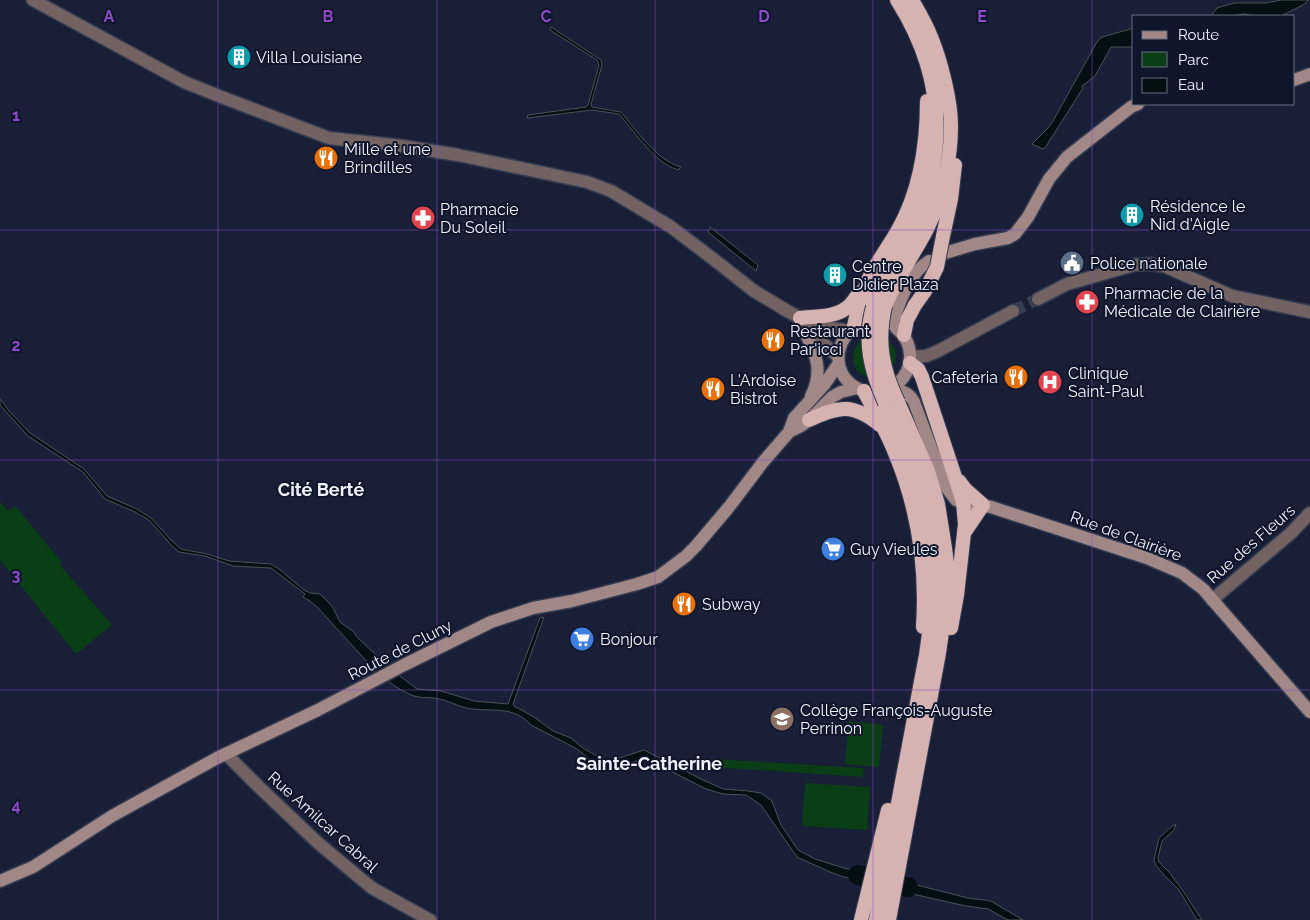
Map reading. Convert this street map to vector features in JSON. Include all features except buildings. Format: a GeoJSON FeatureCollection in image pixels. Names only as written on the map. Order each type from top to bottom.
{"type":"FeatureCollection","features":[{"type":"Feature","properties":{"kind":"highway"},"geometry":{"type":"LineString","coordinates":[[889,920],[939,653],[944,618],[947,564],[938,504],[928,471],[895,395],[881,351],[881,325],[877,292],[915,224],[928,191],[936,152],[937,124],[934,93],[927,60],[914,29],[897,0]]}},
{"type":"Feature","properties":{"kind":"highway"},"geometry":{"type":"LineString","coordinates":[[904,335],[907,320],[937,267],[951,199],[957,152],[958,122],[954,93],[948,75],[924,21],[912,0]]}},
{"type":"Feature","properties":{"kind":"highway"},"geometry":{"type":"LineString","coordinates":[[879,307],[927,230],[941,194],[947,166],[951,126],[946,84],[932,39]]}},
{"type":"Feature","properties":{"kind":"highway"},"geometry":{"type":"LineString","coordinates":[[855,327],[857,310],[866,285],[910,206],[920,177],[924,157],[927,118],[927,60]]}},
{"type":"Feature","properties":{"kind":"highway"},"geometry":{"type":"LineString","coordinates":[[794,315],[826,316],[838,313],[850,306],[866,285]]}},
{"type":"Feature","properties":{"kind":"highway"},"geometry":{"type":"LineString","coordinates":[[910,360],[922,377],[963,502],[965,524],[957,594],[943,671],[923,737]]}},
{"type":"Feature","properties":{"kind":"highway"},"geometry":{"type":"LineString","coordinates":[[864,391],[895,452],[908,488],[920,535],[924,585],[923,624],[912,725]]}},
{"type":"Feature","properties":{"kind":"highway"},"geometry":{"type":"LineString","coordinates":[[876,920],[926,655],[934,598],[933,550],[929,515],[919,482],[899,432],[895,395]]}},
{"type":"Feature","properties":{"kind":"highway"},"geometry":{"type":"LineString","coordinates":[[809,420],[830,410],[846,409],[859,412],[871,418],[884,429]]}},
{"type":"Feature","properties":{"kind":"highway"},"geometry":{"type":"LineString","coordinates":[[955,476],[965,490],[983,505],[964,534]]}},
{"type":"Feature","properties":{"kind":"highway"},"geometry":{"type":"LineString","coordinates":[[898,920],[920,756]]}},
{"type":"Feature","properties":{"kind":"highway"},"geometry":{"type":"LineString","coordinates":[[862,920],[888,810],[904,770]]}},
{"type":"Feature","properties":{"kind":"main road"},"geometry":{"type":"LineString","coordinates":[[1295,80],[1310,74]]}},
{"type":"Feature","properties":{"kind":"main road"},"geometry":{"type":"LineString","coordinates":[[945,254],[975,244],[1008,238],[1015,234],[1025,221],[1049,178],[1067,157],[1130,106],[1134,105]]}},
{"type":"Feature","properties":{"kind":"main road"},"geometry":{"type":"LineString","coordinates":[[895,395],[907,373],[910,360],[909,346],[904,335],[890,324],[913,277],[923,265],[930,261]]}},
{"type":"Feature","properties":{"kind":"main road","name":"Route de Cluny"},"geometry":{"type":"LineString","coordinates":[[0,881],[33,866],[112,816],[226,754],[492,622],[533,608],[637,584],[658,577],[696,546],[789,432],[794,418],[824,386],[839,360],[839,348],[843,339],[855,327]]}},
{"type":"Feature","properties":{"kind":"main road"},"geometry":{"type":"LineString","coordinates":[[805,332],[813,348],[817,364],[817,380],[808,403]]}},
{"type":"Feature","properties":{"kind":"main road"},"geometry":{"type":"LineString","coordinates":[[839,360],[842,373],[848,382],[864,391]]}},
{"type":"Feature","properties":{"kind":"main road","name":"Route de Cluny"},"geometry":{"type":"LineString","coordinates":[[789,432],[809,420],[832,397],[841,392],[864,391]]}},
{"type":"Feature","properties":{"kind":"main road"},"geometry":{"type":"LineString","coordinates":[[895,395],[907,393],[911,396],[946,487],[952,496],[963,502]]}},
{"type":"Feature","properties":{"kind":"main road","name":"Rue de Clairière"},"geometry":{"type":"LineString","coordinates":[[963,502],[983,505],[1147,558],[1182,573],[1203,589],[1310,712]]}},
{"type":"Feature","properties":{"kind":"street"},"geometry":{"type":"LineString","coordinates":[[33,0],[184,82],[329,138],[402,146],[458,155],[587,182],[611,191],[663,222],[754,291],[794,315],[814,325],[855,327]]}},
{"type":"Feature","properties":{"kind":"street"},"geometry":{"type":"LineString","coordinates":[[1038,299],[1067,284],[1134,265],[1150,264],[1164,266],[1232,296],[1310,312]]}},
{"type":"Feature","properties":{"kind":"street"},"geometry":{"type":"LineString","coordinates":[[910,360],[938,351],[1014,311]]}},
{"type":"Feature","properties":{"kind":"street"},"geometry":{"type":"LineString","coordinates":[[794,315],[805,332],[825,345],[839,360]]}},
{"type":"Feature","properties":{"kind":"street","name":"Rue des Fleurs"},"geometry":{"type":"LineString","coordinates":[[1212,600],[1291,533],[1310,513]]}},
{"type":"Feature","properties":{"kind":"street","name":"Rue Amilcar Cabral"},"geometry":{"type":"LineString","coordinates":[[226,754],[317,842],[354,874],[372,888],[430,920]]}},
{"type":"Feature","properties":{"kind":"green space"},"geometry":{"type":"Polygon","coordinates":[[[865,337],[886,338],[894,349],[896,359],[892,368],[884,374],[875,377],[865,376],[857,371],[853,360],[853,353],[857,344],[865,337]]]}},
{"type":"Feature","properties":{"kind":"green space"},"geometry":{"type":"Polygon","coordinates":[[[0,502],[8,511],[15,506],[61,561],[60,565],[112,625],[76,654],[0,560],[0,502]]]}},
{"type":"Feature","properties":{"kind":"green space"},"geometry":{"type":"Polygon","coordinates":[[[849,721],[883,725],[879,767],[845,764],[849,721]]]}},
{"type":"Feature","properties":{"kind":"green space"},"geometry":{"type":"Polygon","coordinates":[[[697,758],[864,768],[863,777],[696,766],[697,758]]]}},
{"type":"Feature","properties":{"kind":"green space"},"geometry":{"type":"Polygon","coordinates":[[[805,783],[870,787],[867,830],[802,826],[805,783]]]}},
{"type":"Feature","properties":{"kind":"water"},"geometry":{"type":"Polygon","coordinates":[[[1281,0],[1308,0],[1305,4],[1283,15],[1212,15],[1217,8],[1234,3],[1266,3],[1281,0]]]}},
{"type":"Feature","properties":{"kind":"water"},"geometry":{"type":"Polygon","coordinates":[[[551,27],[601,60],[602,65],[591,104],[592,107],[621,112],[655,152],[681,167],[678,170],[657,157],[619,114],[592,110],[527,118],[528,115],[586,107],[599,65],[597,60],[550,30],[551,27]]]}},
{"type":"Feature","properties":{"kind":"water"},"geometry":{"type":"Polygon","coordinates":[[[1132,29],[1132,47],[1111,47],[1095,76],[1082,86],[1083,88],[1045,148],[1043,149],[1032,144],[1053,121],[1097,42],[1102,37],[1132,29]]]}},
{"type":"Feature","properties":{"kind":"water"},"geometry":{"type":"Polygon","coordinates":[[[710,227],[758,265],[756,271],[708,232],[710,227]]]}},
{"type":"Feature","properties":{"kind":"water"},"geometry":{"type":"Polygon","coordinates":[[[0,399],[30,433],[84,469],[107,496],[137,509],[151,518],[181,549],[229,561],[271,564],[304,590],[320,594],[332,606],[340,622],[354,632],[380,661],[417,689],[441,691],[474,701],[508,704],[540,618],[544,617],[513,704],[514,706],[534,717],[553,731],[571,738],[583,748],[602,759],[610,761],[644,750],[723,789],[761,793],[772,801],[781,825],[798,850],[815,859],[859,871],[858,880],[830,872],[797,857],[761,805],[746,795],[723,794],[706,789],[645,758],[625,765],[610,766],[592,761],[577,749],[531,725],[524,718],[516,714],[501,710],[466,708],[442,700],[414,696],[402,690],[369,666],[318,608],[303,597],[305,594],[271,568],[233,566],[205,556],[179,552],[149,520],[105,499],[83,472],[28,436],[0,405],[0,399]]]}},
{"type":"Feature","properties":{"kind":"water"},"geometry":{"type":"Polygon","coordinates":[[[1176,824],[1174,830],[1162,841],[1158,858],[1159,862],[1181,888],[1202,920],[1197,920],[1179,890],[1155,864],[1154,860],[1159,838],[1176,824]]]}},
{"type":"Feature","properties":{"kind":"water"},"geometry":{"type":"Polygon","coordinates":[[[909,883],[968,898],[991,901],[1023,920],[1008,920],[988,909],[908,893],[909,883]]]}},
{"type":"Feature","properties":{"kind":"waterway"},"geometry":{"type":"LineString","coordinates":[[858,875],[867,877]]}},
{"type":"Feature","properties":{"kind":"tunnel"},"geometry":{"type":"LineString","coordinates":[[1013,311],[1038,299]]}},
{"type":"Feature","properties":{"kind":"place","name":"Villa Louisiane"},"geometry":{"type":"Point","coordinates":[239,57]}},
{"type":"Feature","properties":{"kind":"place","name":"Mille et une Brindilles"},"geometry":{"type":"Point","coordinates":[326,158]}},
{"type":"Feature","properties":{"kind":"place","name":"Résidence le Nid d'Aigle"},"geometry":{"type":"Point","coordinates":[1132,215]}},
{"type":"Feature","properties":{"kind":"place","name":"Pharmacie Du Soleil"},"geometry":{"type":"Point","coordinates":[423,218]}},
{"type":"Feature","properties":{"kind":"place","name":"Police nationale"},"geometry":{"type":"Point","coordinates":[1072,263]}},
{"type":"Feature","properties":{"kind":"place","name":"Centre Didier Plaza"},"geometry":{"type":"Point","coordinates":[835,275]}},
{"type":"Feature","properties":{"kind":"place","name":"Pharmacie de la Médicale de Clairière"},"geometry":{"type":"Point","coordinates":[1087,302]}},
{"type":"Feature","properties":{"kind":"place","name":"Restaurant Par'icci"},"geometry":{"type":"Point","coordinates":[773,340]}},
{"type":"Feature","properties":{"kind":"place","name":"Cafeteria"},"geometry":{"type":"Point","coordinates":[1016,377]}},
{"type":"Feature","properties":{"kind":"place","name":"Clinique Saint-Paul"},"geometry":{"type":"Point","coordinates":[1050,382]}},
{"type":"Feature","properties":{"kind":"place","name":"L'Ardoise Bistrot"},"geometry":{"type":"Point","coordinates":[713,389]}},
{"type":"Feature","properties":{"kind":"place","name":"Guy Vieules"},"geometry":{"type":"Point","coordinates":[833,549]}},
{"type":"Feature","properties":{"kind":"place","name":"Subway"},"geometry":{"type":"Point","coordinates":[684,604]}},
{"type":"Feature","properties":{"kind":"place","name":"Bonjour"},"geometry":{"type":"Point","coordinates":[582,639]}},
{"type":"Feature","properties":{"kind":"place","name":"Collège François-Auguste Perrinon"},"geometry":{"type":"Point","coordinates":[782,719]}},
{"type":"Feature","properties":{"kind":"district","name":"Cité Berté"},"geometry":{"type":"Point","coordinates":[321,489]}},
{"type":"Feature","properties":{"kind":"district","name":"Sainte-Catherine"},"geometry":{"type":"Point","coordinates":[649,763]}}]}
